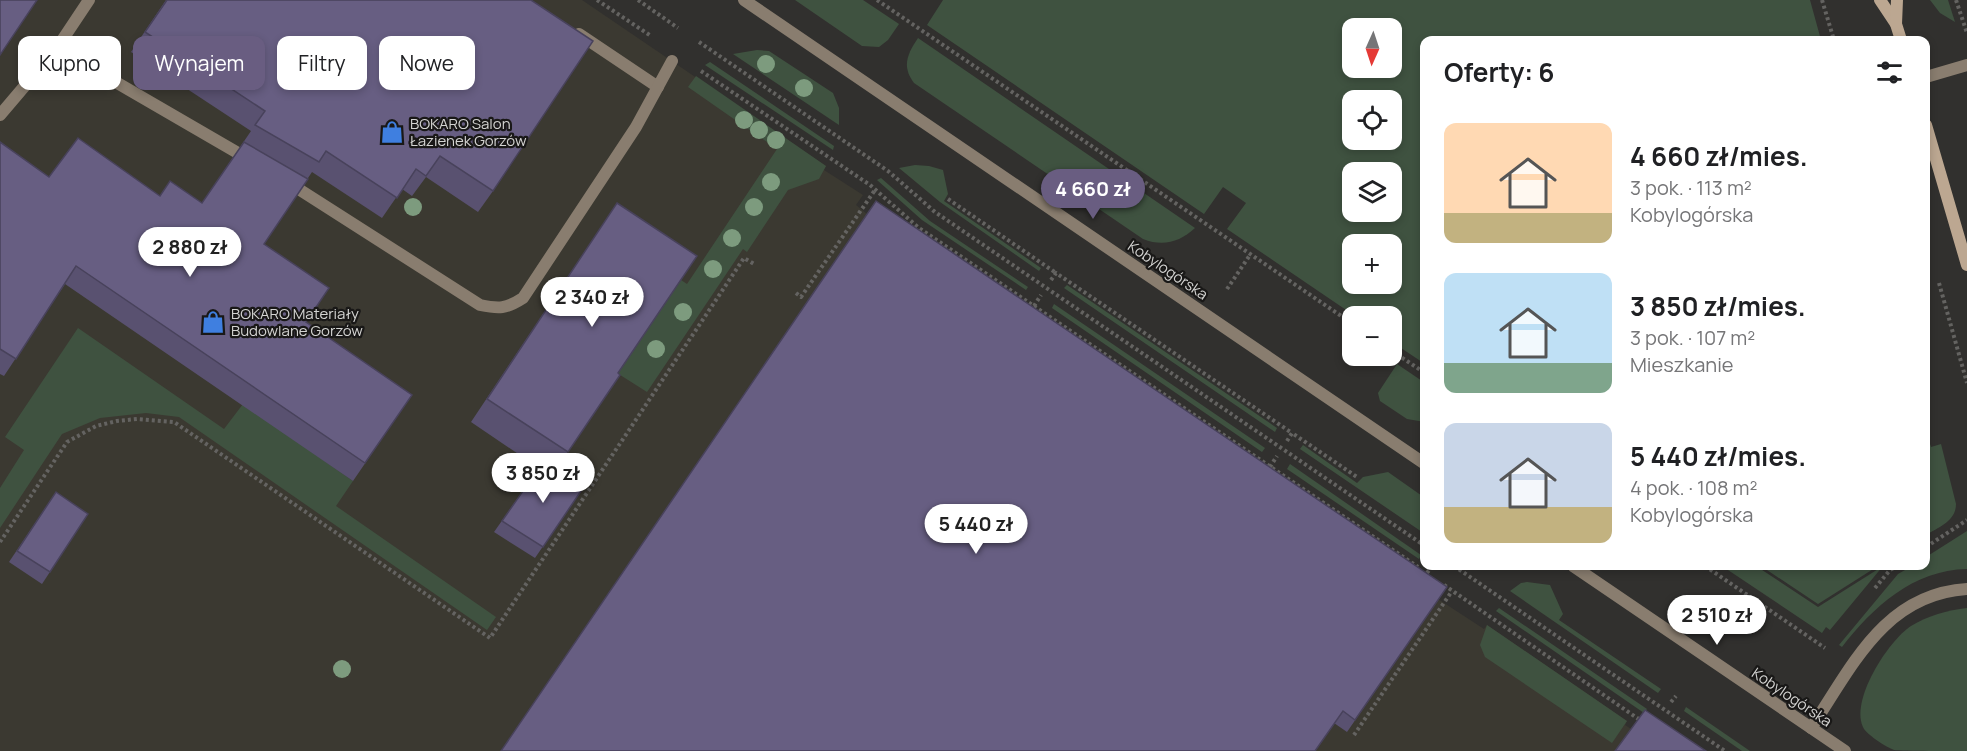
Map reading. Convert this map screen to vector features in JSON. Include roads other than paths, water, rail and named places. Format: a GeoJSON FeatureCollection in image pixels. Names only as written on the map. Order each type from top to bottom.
{"type":"FeatureCollection","features":[{"type":"Feature","properties":{"kind":"main road"},"geometry":{"type":"LineString","coordinates":[[1880,0],[1896,24],[1900,36]]}},
{"type":"Feature","properties":{"kind":"main road"},"geometry":{"type":"LineString","coordinates":[[1896,24],[1897,0]]}},
{"type":"Feature","properties":{"kind":"main road"},"geometry":{"type":"LineString","coordinates":[[1930,139],[1967,265]]}},
{"type":"Feature","properties":{"kind":"street"},"geometry":{"type":"LineString","coordinates":[[65,36],[89,0]]}},
{"type":"Feature","properties":{"kind":"street","name":"Kobylogórska"},"geometry":{"type":"LineString","coordinates":[[744,0],[1420,461]]}},
{"type":"Feature","properties":{"kind":"street"},"geometry":{"type":"LineString","coordinates":[[565,25],[658,87]]}},
{"type":"Feature","properties":{"kind":"street"},"geometry":{"type":"LineString","coordinates":[[279,177],[480,305],[495,309],[510,307],[523,298],[636,127],[672,61]]}},
{"type":"Feature","properties":{"kind":"street"},"geometry":{"type":"LineString","coordinates":[[1930,76],[1967,65]]}},
{"type":"Feature","properties":{"kind":"street"},"geometry":{"type":"LineString","coordinates":[[121,85],[259,165]]}},
{"type":"Feature","properties":{"kind":"street"},"geometry":{"type":"LineString","coordinates":[[0,115],[21,90]]}},
{"type":"Feature","properties":{"kind":"street","name":"Kobylogórska"},"geometry":{"type":"LineString","coordinates":[[1579,570],[1845,751]]}},
{"type":"Feature","properties":{"kind":"street"},"geometry":{"type":"LineString","coordinates":[[1811,728],[1879,630],[1899,612],[1924,599],[1953,590],[1967,590]]}},
{"type":"Feature","properties":{"kind":"place","name":"BOKARO Salon Łazienek Gorzów"},"geometry":{"type":"Point","coordinates":[392,132]}},
{"type":"Feature","properties":{"kind":"place","name":"BOKARO Materiały Budowlane Gorzów"},"geometry":{"type":"Point","coordinates":[213,322]}}]}
